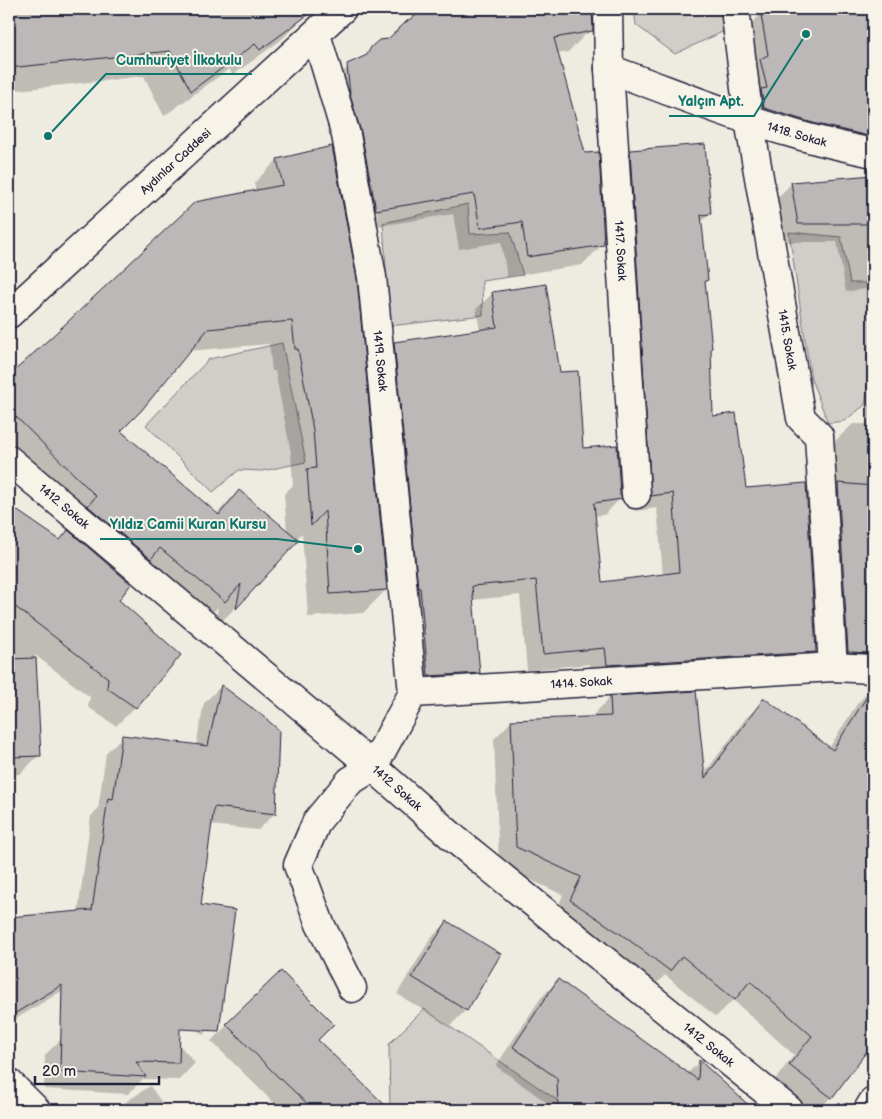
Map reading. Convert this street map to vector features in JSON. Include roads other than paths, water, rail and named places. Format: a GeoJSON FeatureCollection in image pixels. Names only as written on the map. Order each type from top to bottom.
{"type":"FeatureCollection","features":[{"type":"Feature","properties":{"kind":"street","name":"Aydınlar Caddesi"},"geometry":{"type":"LineString","coordinates":[[9,314],[342,9]]}},
{"type":"Feature","properties":{"kind":"street","name":"1417. Sokak"},"geometry":{"type":"LineString","coordinates":[[608,9],[609,69],[636,494]]}},
{"type":"Feature","properties":{"kind":"street","name":"1415. Sokak"},"geometry":{"type":"LineString","coordinates":[[735,9],[749,120],[801,418],[819,436],[833,667]]}},
{"type":"Feature","properties":{"kind":"street","name":"1419. Sokak"},"geometry":{"type":"LineString","coordinates":[[316,34],[346,134],[372,277],[413,693]]}},
{"type":"Feature","properties":{"kind":"street","name":"1418. Sokak"},"geometry":{"type":"LineString","coordinates":[[609,69],[749,120],[788,132],[873,153]]}},
{"type":"Feature","properties":{"kind":"street","name":"1412. Sokak"},"geometry":{"type":"LineString","coordinates":[[9,460],[373,767],[456,840],[789,1110]]}},
{"type":"Feature","properties":{"kind":"street","name":"1414. Sokak"},"geometry":{"type":"LineString","coordinates":[[413,693],[833,667],[873,669]]}},
{"type":"Feature","properties":{"kind":"street"},"geometry":{"type":"LineString","coordinates":[[352,988],[320,924],[298,865],[317,821],[350,781],[373,767],[413,693]]}},
{"type":"Feature","properties":{"kind":"street"},"geometry":{"type":"LineString","coordinates":[[9,1084],[36,1110]]}},
{"type":"Feature","properties":{"kind":"street"},"geometry":{"type":"LineString","coordinates":[[868,1110],[873,1102]]}},
{"type":"Feature","properties":{"kind":"place","name":"Yalçın Apt."},"geometry":{"type":"Point","coordinates":[806,34]}},
{"type":"Feature","properties":{"kind":"place","name":"Cumhuriyet İlkokulu"},"geometry":{"type":"Point","coordinates":[48,136]}},
{"type":"Feature","properties":{"kind":"place","name":"Yıldız Camii Kuran Kursu"},"geometry":{"type":"Point","coordinates":[358,549]}}]}
